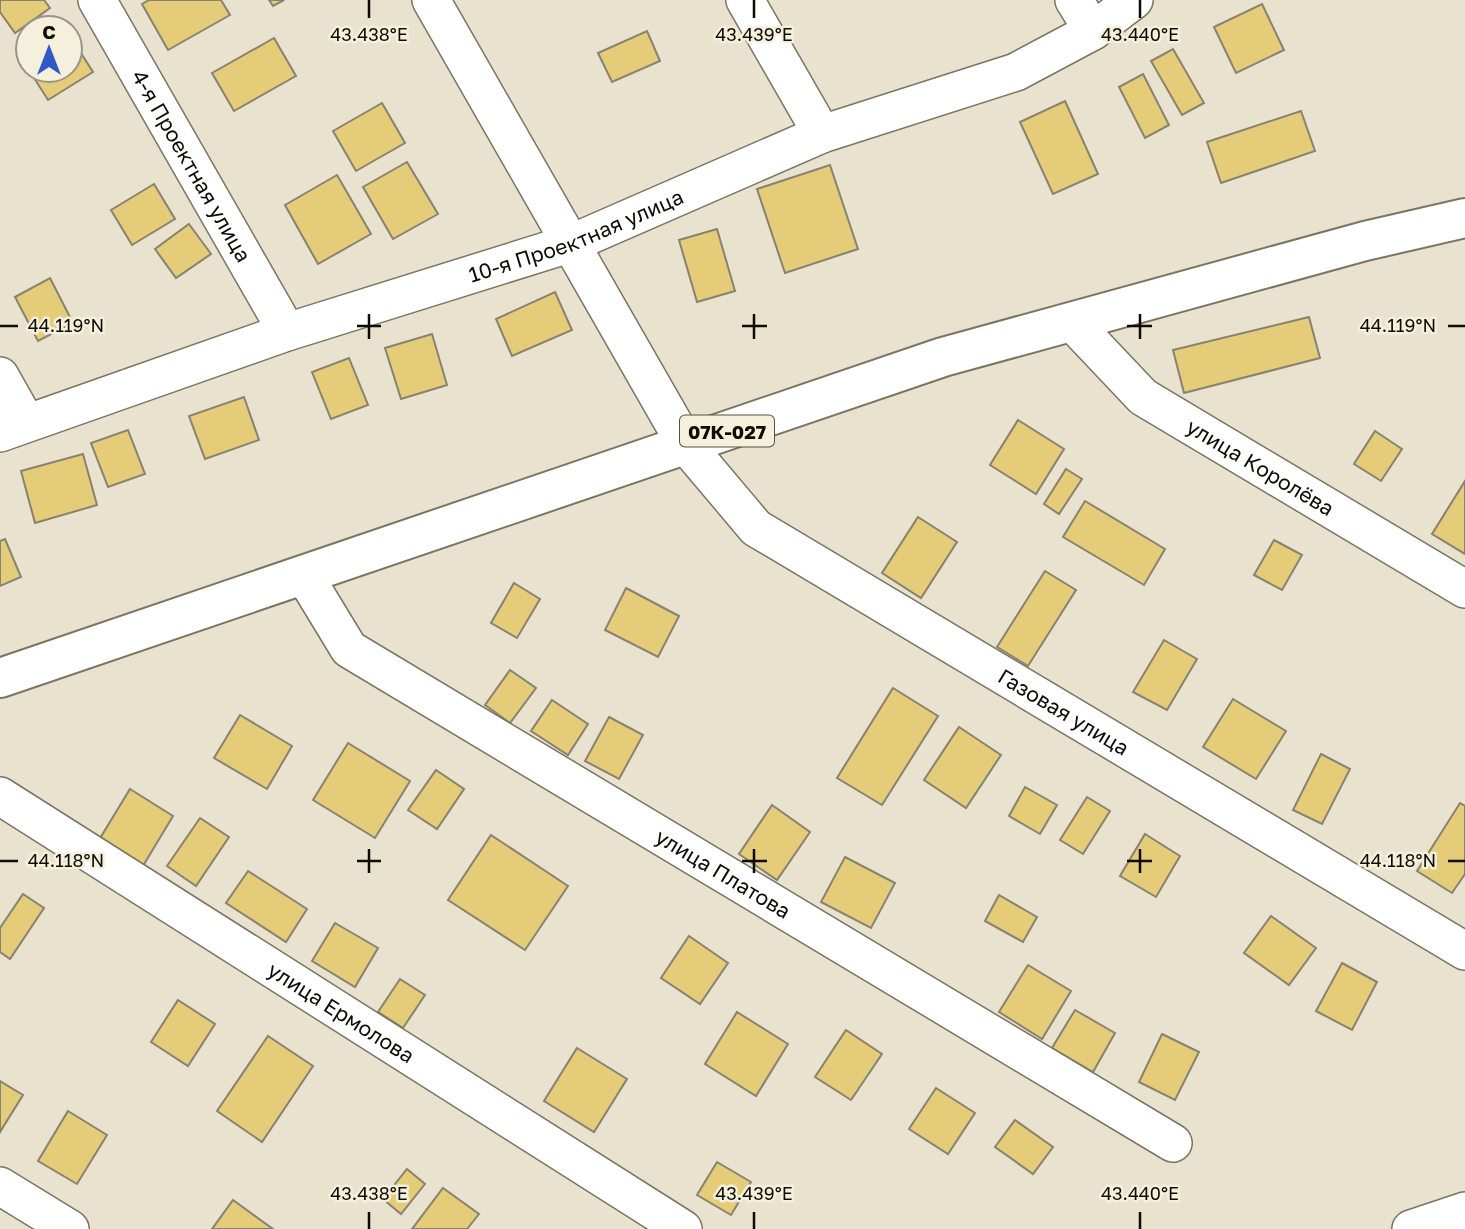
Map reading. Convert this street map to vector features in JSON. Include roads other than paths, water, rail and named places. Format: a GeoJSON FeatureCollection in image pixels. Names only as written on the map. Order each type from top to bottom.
{"type":"FeatureCollection","features":[{"type":"Feature","properties":{"kind":"main road","name":"07К-027"},"geometry":{"type":"LineString","coordinates":[[0,678],[943,357],[1365,241],[1465,218]]}},
{"type":"Feature","properties":{"kind":"street","name":"4-я Проектная улица"},"geometry":{"type":"LineString","coordinates":[[97,0],[287,332]]}},
{"type":"Feature","properties":{"kind":"street","name":"Газовая улица"},"geometry":{"type":"LineString","coordinates":[[431,0],[686,445],[755,528],[1465,951]]}},
{"type":"Feature","properties":{"kind":"street"},"geometry":{"type":"LineString","coordinates":[[746,0],[822,134]]}},
{"type":"Feature","properties":{"kind":"street"},"geometry":{"type":"LineString","coordinates":[[1074,0],[1093,31]]}},
{"type":"Feature","properties":{"kind":"street","name":"10-я Проектная улица"},"geometry":{"type":"LineString","coordinates":[[13,428],[287,332],[572,243],[822,134],[1016,72],[1093,31],[1134,0]]}},
{"type":"Feature","properties":{"kind":"street","name":"улица Королёва"},"geometry":{"type":"LineString","coordinates":[[1072,322],[1143,397],[1465,589]]}},
{"type":"Feature","properties":{"kind":"street"},"geometry":{"type":"LineString","coordinates":[[0,376],[13,428]]}},
{"type":"Feature","properties":{"kind":"street","name":"улица Платова"},"geometry":{"type":"LineString","coordinates":[[304,575],[349,649],[1173,1143]]}},
{"type":"Feature","properties":{"kind":"street","name":"улица Ермолова"},"geometry":{"type":"LineString","coordinates":[[0,796],[683,1229]]}},
{"type":"Feature","properties":{"kind":"street"},"geometry":{"type":"LineString","coordinates":[[0,1186],[70,1229]]}},
{"type":"Feature","properties":{"kind":"street"},"geometry":{"type":"LineString","coordinates":[[1411,1229],[1465,1211]]}}]}
